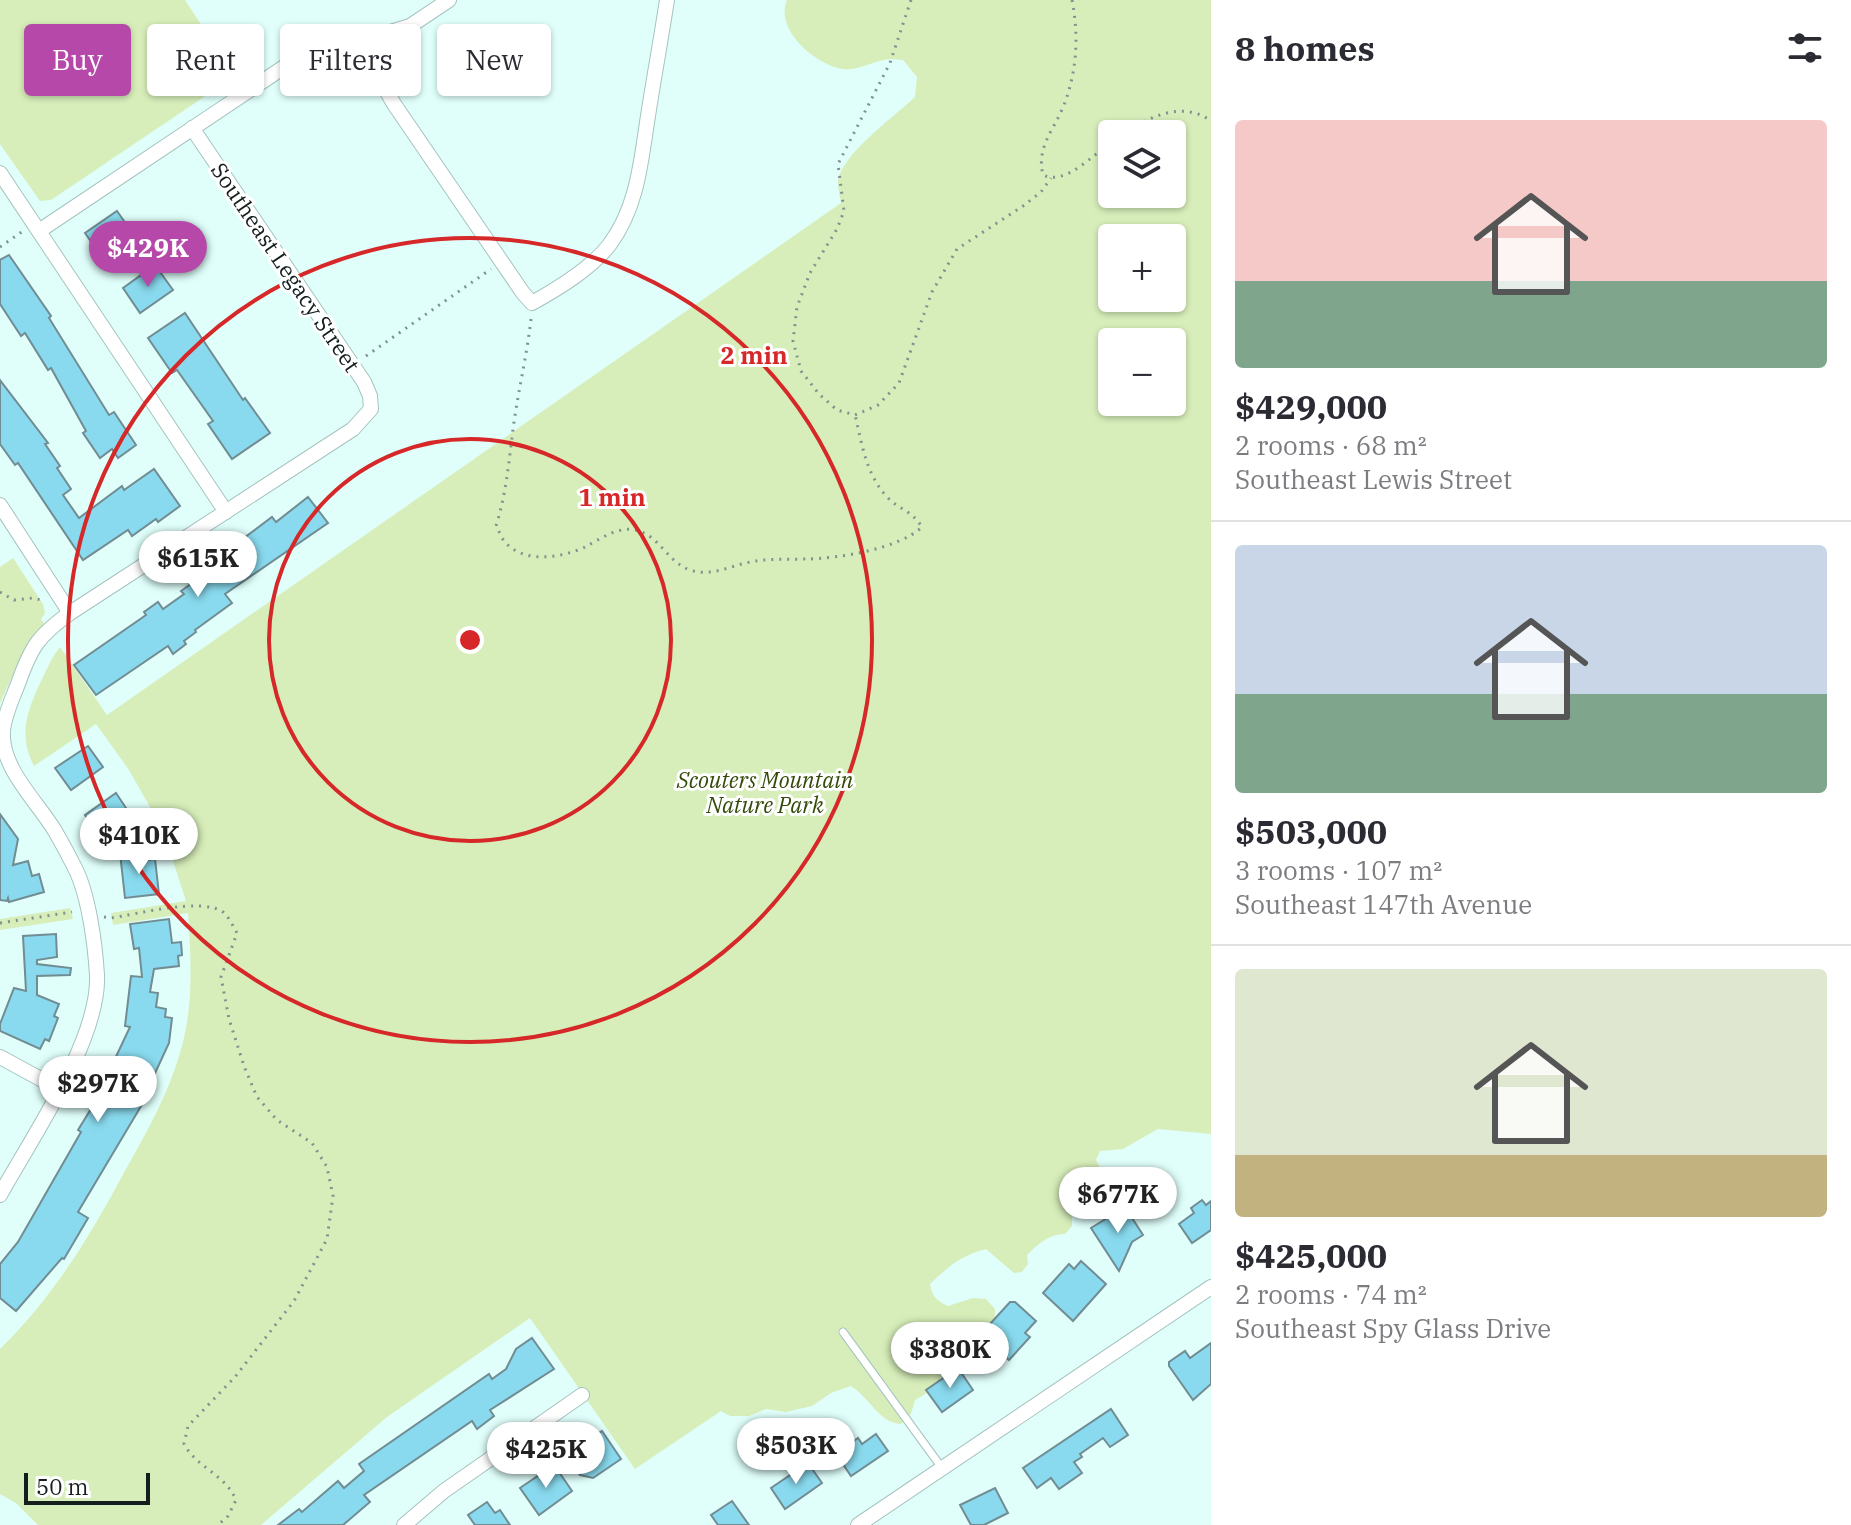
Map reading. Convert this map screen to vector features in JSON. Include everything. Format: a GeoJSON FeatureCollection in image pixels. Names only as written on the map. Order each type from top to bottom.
{"type":"FeatureCollection","features":[{"type":"Feature","properties":{"kind":"street"},"geometry":{"type":"LineString","coordinates":[[413,24],[449,0]]}},
{"type":"Feature","properties":{"kind":"street"},"geometry":{"type":"LineString","coordinates":[[389,96],[532,303],[597,258],[626,219],[637,189],[667,0]]}},
{"type":"Feature","properties":{"kind":"street"},"geometry":{"type":"LineString","coordinates":[[37,227],[280,70]]}},
{"type":"Feature","properties":{"kind":"street","name":"Southeast Legacy Street"},"geometry":{"type":"LineString","coordinates":[[192,128],[353,365],[370,396],[371,409],[353,429],[226,512]]}},
{"type":"Feature","properties":{"kind":"street"},"geometry":{"type":"LineString","coordinates":[[0,173],[226,512],[48,629],[30,651],[7,713],[3,732],[5,751],[15,773],[55,830],[77,871],[89,915],[97,977],[92,1013],[84,1038],[0,1195]]}},
{"type":"Feature","properties":{"kind":"street"},"geometry":{"type":"LineString","coordinates":[[0,505],[70,613]]}},
{"type":"Feature","properties":{"kind":"street"},"geometry":{"type":"LineString","coordinates":[[0,1057],[59,1089]]}},
{"type":"Feature","properties":{"kind":"street"},"geometry":{"type":"LineString","coordinates":[[858,1525],[1211,1287]]}},
{"type":"Feature","properties":{"kind":"street"},"geometry":{"type":"LineString","coordinates":[[404,1525],[444,1491],[582,1395]]}},
{"type":"Feature","properties":{"kind":"lane"},"geometry":{"type":"LineString","coordinates":[[843,1332],[942,1468]]}},
{"type":"Feature","properties":{"kind":"path"},"geometry":{"type":"LineString","coordinates":[[911,0],[890,63],[838,164],[844,211],[837,229],[810,273],[797,307],[793,341],[801,371],[819,394],[837,410],[855,415],[878,405],[899,383],[932,292],[957,249],[1023,206],[1041,192],[1051,178]]}},
{"type":"Feature","properties":{"kind":"path"},"geometry":{"type":"LineString","coordinates":[[1072,0],[1078,42],[1074,67],[1063,107],[1044,142],[1040,162],[1043,175],[1051,178],[1067,176],[1098,153]]}},
{"type":"Feature","properties":{"kind":"path"},"geometry":{"type":"LineString","coordinates":[[1147,120],[1176,110],[1192,112],[1211,121]]}},
{"type":"Feature","properties":{"kind":"path"},"geometry":{"type":"LineString","coordinates":[[0,247],[37,227]]}},
{"type":"Feature","properties":{"kind":"path"},"geometry":{"type":"LineString","coordinates":[[353,365],[501,262]]}},
{"type":"Feature","properties":{"kind":"path"},"geometry":{"type":"LineString","coordinates":[[532,303],[525,371],[514,421],[509,480],[496,526],[505,542],[526,556],[553,556],[581,549],[615,531],[635,530],[655,539],[670,558],[691,570],[717,572],[749,562],[853,553],[913,536],[922,527],[913,513],[890,499],[870,474],[855,415]]}},
{"type":"Feature","properties":{"kind":"path"},"geometry":{"type":"LineString","coordinates":[[0,592],[14,600],[40,599],[70,613]]}},
{"type":"Feature","properties":{"kind":"path"},"geometry":{"type":"LineString","coordinates":[[111,918],[188,906],[210,906],[226,914],[237,933],[221,977],[229,1019],[244,1066],[257,1097],[277,1120],[312,1143],[327,1167],[333,1196],[327,1239],[294,1301],[235,1377],[188,1426],[184,1444],[190,1456],[230,1485],[236,1500],[228,1516],[218,1525]]}},
{"type":"Feature","properties":{"kind":"path"},"geometry":{"type":"LineString","coordinates":[[0,923],[71,912],[89,915]]}},
{"type":"Feature","properties":{"kind":"green space"},"geometry":{"type":"Polygon","coordinates":[[[0,0],[185,0],[201,24],[147,24],[147,96],[205,96],[51,200],[40,201],[0,144],[0,0]]]}},
{"type":"Feature","properties":{"kind":"green space","name":"Scouters Mountain Nature Park"},"geometry":{"type":"Polygon","coordinates":[[[787,0],[1211,0],[1211,1134],[1158,1129],[1123,1149],[1100,1151],[1096,1160],[1105,1178],[1102,1187],[1077,1200],[1072,1206],[1072,1226],[1065,1234],[1049,1238],[1035,1247],[1027,1255],[1028,1264],[1022,1272],[1014,1273],[986,1249],[962,1258],[930,1284],[938,1300],[948,1306],[973,1298],[986,1299],[995,1309],[994,1338],[979,1355],[960,1361],[943,1375],[934,1389],[915,1400],[911,1414],[901,1424],[881,1415],[851,1386],[831,1393],[812,1406],[786,1412],[766,1409],[749,1416],[730,1416],[721,1411],[635,1469],[530,1318],[387,1417],[261,1525],[38,1525],[16,1503],[0,1494],[0,1349],[38,1308],[70,1264],[149,1127],[180,1053],[188,1018],[190,983],[188,913],[113,925],[111,913],[186,901],[163,830],[129,770],[96,724],[34,766],[29,755],[26,723],[54,655],[60,647],[107,715],[841,203],[838,183],[841,172],[857,149],[915,97],[917,77],[903,60],[887,59],[849,69],[832,66],[800,44],[786,22],[787,0]]]}},
{"type":"Feature","properties":{"kind":"green space"},"geometry":{"type":"Polygon","coordinates":[[[13,558],[43,604],[45,613],[41,619],[45,625],[25,649],[0,703],[0,567],[13,558]]]}},
{"type":"Feature","properties":{"kind":"green space"},"geometry":{"type":"Polygon","coordinates":[[[70,908],[73,919],[0,930],[0,919],[70,908]]]}},
{"type":"Feature","properties":{"kind":"building"},"geometry":{"type":"Polygon","coordinates":[[[117,211],[136,238],[104,260],[85,233],[117,211]]]}},
{"type":"Feature","properties":{"kind":"building"},"geometry":{"type":"Polygon","coordinates":[[[9,255],[51,316],[49,318],[109,415],[114,412],[136,445],[118,458],[112,449],[100,458],[83,433],[86,431],[51,368],[48,370],[25,333],[21,336],[0,304],[0,260],[9,255]]]}},
{"type":"Feature","properties":{"kind":"building"},"geometry":{"type":"Polygon","coordinates":[[[155,265],[173,290],[140,313],[123,288],[155,265]]]}},
{"type":"Feature","properties":{"kind":"building"},"geometry":{"type":"Polygon","coordinates":[[[185,313],[243,400],[245,398],[270,433],[232,459],[208,424],[213,421],[177,370],[172,373],[148,338],[185,313]]]}},
{"type":"Feature","properties":{"kind":"building"},"geometry":{"type":"Polygon","coordinates":[[[0,380],[48,443],[45,444],[71,489],[63,495],[79,518],[122,486],[124,490],[154,469],[180,506],[132,536],[128,530],[83,560],[18,463],[15,465],[0,444],[0,380]]]}},
{"type":"Feature","properties":{"kind":"building"},"geometry":{"type":"Polygon","coordinates":[[[308,497],[328,523],[225,594],[232,603],[195,630],[184,641],[186,644],[173,654],[168,646],[96,695],[74,665],[146,615],[144,612],[158,602],[163,609],[184,594],[181,591],[224,560],[221,555],[272,517],[276,522],[308,497]]]}},
{"type":"Feature","properties":{"kind":"building"},"geometry":{"type":"Polygon","coordinates":[[[88,746],[103,767],[71,790],[55,768],[88,746]]]}},
{"type":"Feature","properties":{"kind":"building"},"geometry":{"type":"Polygon","coordinates":[[[116,793],[132,817],[101,838],[85,815],[116,793]]]}},
{"type":"Feature","properties":{"kind":"building"},"geometry":{"type":"Polygon","coordinates":[[[0,814],[18,839],[13,865],[28,861],[32,876],[39,874],[44,892],[9,902],[8,898],[7,901],[0,900],[0,814]]]}},
{"type":"Feature","properties":{"kind":"building"},"geometry":{"type":"Polygon","coordinates":[[[137,851],[138,861],[155,859],[159,894],[125,898],[120,853],[137,851]]]}},
{"type":"Feature","properties":{"kind":"building"},"geometry":{"type":"Polygon","coordinates":[[[169,919],[172,943],[181,942],[182,955],[178,956],[179,966],[154,969],[150,992],[158,993],[156,1007],[166,1009],[165,1017],[172,1018],[169,1043],[150,1084],[153,1086],[78,1212],[88,1218],[64,1259],[16,1311],[0,1298],[0,1264],[18,1242],[81,1132],[78,1130],[107,1083],[104,1082],[130,1027],[125,1026],[131,976],[142,977],[139,948],[134,949],[130,924],[169,919]]]}},
{"type":"Feature","properties":{"kind":"building"},"geometry":{"type":"Polygon","coordinates":[[[56,934],[57,957],[37,960],[37,964],[71,968],[70,975],[37,976],[37,995],[59,1004],[54,1016],[58,1018],[49,1041],[45,1039],[40,1049],[0,1031],[0,1024],[14,988],[26,991],[23,936],[56,934]]]}},
{"type":"Feature","properties":{"kind":"building"},"geometry":{"type":"Polygon","coordinates":[[[1202,1200],[1206,1205],[1211,1201],[1211,1230],[1192,1243],[1179,1224],[1194,1213],[1191,1208],[1202,1200]]]}},
{"type":"Feature","properties":{"kind":"building"},"geometry":{"type":"Polygon","coordinates":[[[1125,1207],[1143,1235],[1132,1242],[1119,1271],[1091,1228],[1125,1207]]]}},
{"type":"Feature","properties":{"kind":"building"},"geometry":{"type":"Polygon","coordinates":[[[1081,1261],[1106,1284],[1073,1321],[1043,1293],[1069,1264],[1074,1269],[1081,1261]]]}},
{"type":"Feature","properties":{"kind":"building"},"geometry":{"type":"Polygon","coordinates":[[[1010,1302],[1015,1302],[1036,1321],[1025,1333],[1030,1337],[1009,1360],[980,1335],[1010,1302]]]}},
{"type":"Feature","properties":{"kind":"building"},"geometry":{"type":"Polygon","coordinates":[[[532,1338],[554,1369],[490,1410],[494,1416],[477,1429],[472,1421],[364,1495],[370,1502],[343,1525],[278,1525],[299,1509],[302,1512],[338,1481],[344,1488],[364,1471],[359,1464],[489,1374],[492,1379],[506,1369],[516,1349],[532,1338]]]}},
{"type":"Feature","properties":{"kind":"building"},"geometry":{"type":"Polygon","coordinates":[[[1211,1343],[1211,1384],[1193,1400],[1169,1362],[1185,1351],[1190,1358],[1211,1343]]]}},
{"type":"Feature","properties":{"kind":"building"},"geometry":{"type":"Polygon","coordinates":[[[958,1368],[973,1390],[942,1412],[926,1390],[958,1368]]]}},
{"type":"Feature","properties":{"kind":"building"},"geometry":{"type":"Polygon","coordinates":[[[1111,1409],[1128,1435],[1110,1447],[1103,1438],[1080,1454],[1082,1457],[1074,1462],[1082,1473],[1059,1489],[1051,1478],[1037,1488],[1023,1468],[1111,1409]]]}},
{"type":"Feature","properties":{"kind":"building"},"geometry":{"type":"Polygon","coordinates":[[[602,1431],[621,1459],[593,1478],[580,1475],[567,1455],[602,1431]]]}},
{"type":"Feature","properties":{"kind":"building"},"geometry":{"type":"Polygon","coordinates":[[[876,1434],[888,1451],[851,1476],[836,1454],[858,1438],[862,1444],[876,1434]]]}},
{"type":"Feature","properties":{"kind":"building"},"geometry":{"type":"Polygon","coordinates":[[[808,1463],[822,1483],[785,1509],[771,1488],[808,1463]]]}},
{"type":"Feature","properties":{"kind":"building"},"geometry":{"type":"Polygon","coordinates":[[[548,1469],[559,1472],[572,1491],[539,1515],[520,1488],[548,1469]]]}},
{"type":"Feature","properties":{"kind":"building"},"geometry":{"type":"Polygon","coordinates":[[[995,1488],[1008,1513],[984,1525],[971,1525],[960,1505],[995,1488]]]}},
{"type":"Feature","properties":{"kind":"building"},"geometry":{"type":"Polygon","coordinates":[[[732,1501],[749,1525],[718,1525],[711,1515],[732,1501]]]}},
{"type":"Feature","properties":{"kind":"building"},"geometry":{"type":"Polygon","coordinates":[[[487,1502],[495,1513],[500,1510],[510,1525],[475,1525],[468,1515],[487,1502]]]}}]}
